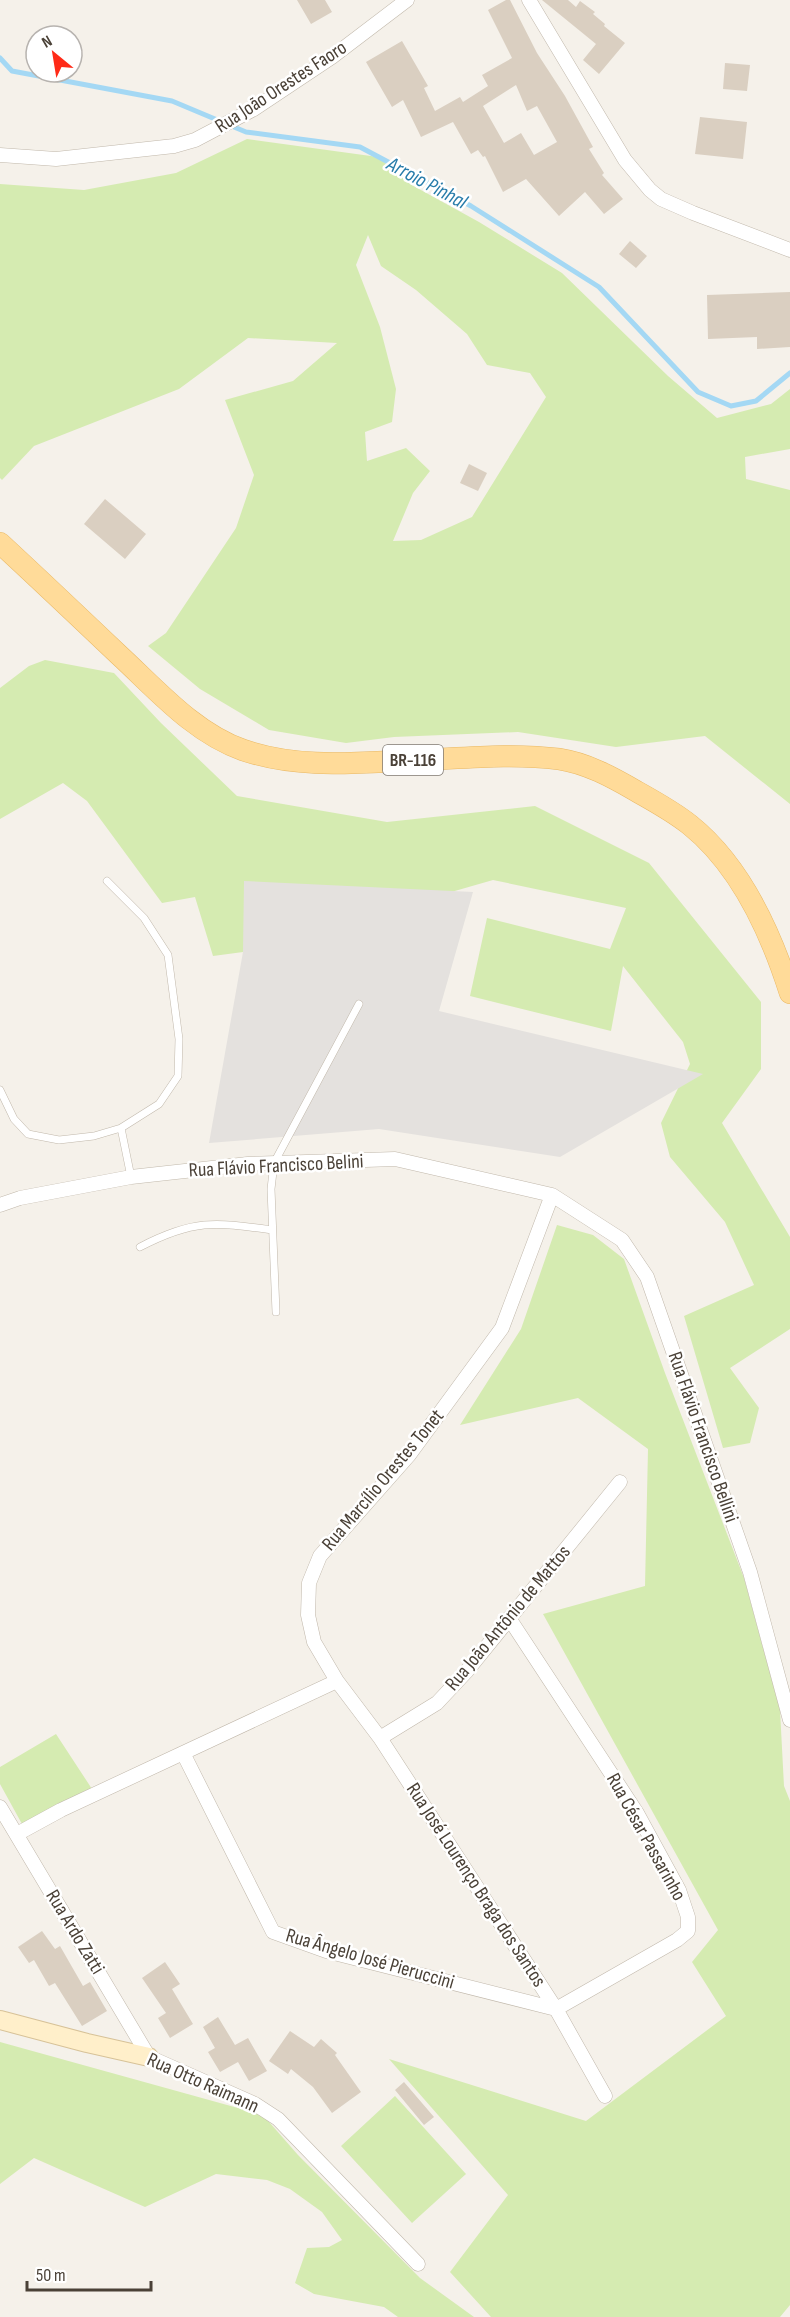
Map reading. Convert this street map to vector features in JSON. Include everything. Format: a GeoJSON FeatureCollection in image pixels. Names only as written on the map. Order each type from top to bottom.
{"type":"FeatureCollection","features":[{"type":"Feature","properties":{"kind":"main road","name":"BR-116"},"geometry":{"type":"LineString","coordinates":[[0,543],[176,708],[215,737],[242,750],[279,760],[309,764],[487,757],[559,759],[595,769],[618,781],[691,825],[718,853],[761,919],[778,954],[790,993]]}},
{"type":"Feature","properties":{"kind":"street","name":"Rua João Orestes Faoro"},"geometry":{"type":"LineString","coordinates":[[0,155],[56,159],[174,146],[195,140],[222,128],[273,96],[332,57],[407,0]]}},
{"type":"Feature","properties":{"kind":"street"},"geometry":{"type":"LineString","coordinates":[[529,0],[625,159],[650,190],[661,199],[693,213],[790,250]]}},
{"type":"Feature","properties":{"kind":"street","name":"Rua Flávio Francisco Belini"},"geometry":{"type":"LineString","coordinates":[[0,1205],[20,1198],[131,1177],[248,1164],[395,1159],[552,1195]]}},
{"type":"Feature","properties":{"kind":"street","name":"Rua Marcílio Orestes Tonet"},"geometry":{"type":"LineString","coordinates":[[337,1681],[314,1642],[308,1615],[309,1583],[320,1556],[408,1455],[502,1328],[552,1195]]}},
{"type":"Feature","properties":{"kind":"street","name":"Rua Flávio Francisco Bellini"},"geometry":{"type":"LineString","coordinates":[[552,1195],[622,1239],[647,1277],[750,1572],[790,1720]]}},
{"type":"Feature","properties":{"kind":"street","name":"Rua João Antônio de Mattos"},"geometry":{"type":"LineString","coordinates":[[380,1738],[436,1703],[466,1672],[620,1482]]}},
{"type":"Feature","properties":{"kind":"street","name":"Rua César Passarinho"},"geometry":{"type":"LineString","coordinates":[[509,1618],[638,1813],[679,1890],[688,1917],[688,1931],[677,1940],[556,2009]]}},
{"type":"Feature","properties":{"kind":"street"},"geometry":{"type":"LineString","coordinates":[[16,1834],[60,1810],[337,1681]]}},
{"type":"Feature","properties":{"kind":"street","name":"Rua José Lourenço Braga dos Santos"},"geometry":{"type":"LineString","coordinates":[[337,1681],[380,1738],[556,2009],[605,2096]]}},
{"type":"Feature","properties":{"kind":"street","name":"Rua Ângelo José Pieruccini"},"geometry":{"type":"LineString","coordinates":[[183,1753],[273,1932],[326,1951],[556,2009]]}},
{"type":"Feature","properties":{"kind":"street","name":"Rua Ardo Zatti"},"geometry":{"type":"LineString","coordinates":[[2,1813],[149,2057]]}},
{"type":"Feature","properties":{"kind":"street","name":"Rua Otto Raimann"},"geometry":{"type":"LineString","coordinates":[[0,2020],[149,2057],[255,2104],[278,2119],[418,2264]]}},
{"type":"Feature","properties":{"kind":"lane"},"geometry":{"type":"LineString","coordinates":[[0,1090],[14,1119],[28,1134],[59,1140],[94,1136],[121,1128],[159,1104],[178,1076],[179,1039],[168,955],[144,918],[106,881]]}},
{"type":"Feature","properties":{"kind":"lane"},"geometry":{"type":"LineString","coordinates":[[276,1312],[270,1189],[274,1163],[359,1004]]}},
{"type":"Feature","properties":{"kind":"lane"},"geometry":{"type":"LineString","coordinates":[[121,1128],[131,1177]]}},
{"type":"Feature","properties":{"kind":"lane"},"geometry":{"type":"LineString","coordinates":[[140,1247],[166,1233],[198,1224],[225,1223],[272,1230]]}},
{"type":"Feature","properties":{"kind":"green space"},"geometry":{"type":"Polygon","coordinates":[[[247,139],[378,157],[410,184],[479,222],[562,273],[668,376],[717,418],[771,404],[790,389],[790,449],[745,457],[746,479],[790,490],[790,804],[705,736],[616,747],[518,732],[394,737],[346,743],[269,730],[200,689],[148,646],[166,633],[236,528],[254,475],[225,400],[293,381],[337,343],[248,338],[179,389],[34,446],[2,480],[0,478],[0,184],[84,190],[176,173],[247,139]],[[368,235],[356,265],[380,327],[396,389],[392,422],[365,432],[367,461],[406,448],[430,471],[413,493],[393,541],[421,540],[472,517],[546,397],[530,373],[487,365],[467,334],[416,290],[381,266],[368,235]]]}},
{"type":"Feature","properties":{"kind":"green space"},"geometry":{"type":"Polygon","coordinates":[[[45,660],[114,673],[161,723],[237,796],[387,822],[535,806],[649,863],[761,1002],[761,1069],[722,1123],[790,1237],[790,1329],[730,1368],[759,1408],[750,1443],[723,1448],[684,1316],[754,1285],[725,1222],[670,1157],[661,1123],[690,1064],[683,1042],[623,966],[611,1031],[470,996],[487,918],[610,949],[626,908],[493,880],[243,952],[213,956],[195,897],[162,903],[87,801],[63,783],[0,819],[0,688],[29,666],[45,660]]]}},
{"type":"Feature","properties":{"kind":"green space"},"geometry":{"type":"Polygon","coordinates":[[[557,1225],[593,1235],[624,1259],[744,1578],[780,1710],[784,1786],[790,1801],[790,2305],[780,2317],[491,2317],[450,2272],[508,2195],[389,2059],[586,2121],[726,2016],[692,1962],[718,1930],[543,1614],[645,1586],[648,1449],[578,1398],[460,1425],[521,1329],[557,1225]]]}},
{"type":"Feature","properties":{"kind":"green space"},"geometry":{"type":"Polygon","coordinates":[[[56,1734],[92,1789],[22,1824],[0,1784],[0,1767],[56,1734]]]}},
{"type":"Feature","properties":{"kind":"green space"},"geometry":{"type":"Polygon","coordinates":[[[0,2042],[263,2115],[298,2155],[420,2278],[474,2317],[398,2317],[384,2307],[314,2294],[295,2283],[307,2248],[329,2247],[342,2240],[322,2212],[290,2189],[267,2180],[216,2174],[145,2207],[34,2158],[0,2184],[0,2042]]]}},
{"type":"Feature","properties":{"kind":"green space"},"geometry":{"type":"Polygon","coordinates":[[[395,2096],[466,2174],[412,2223],[341,2146],[395,2096]]]}},
{"type":"Feature","properties":{"kind":"shaded area"},"geometry":{"type":"Polygon","coordinates":[[[244,881],[473,892],[439,1011],[703,1074],[560,1157],[379,1129],[209,1143],[243,952],[244,881]]]}},
{"type":"Feature","properties":{"kind":"building"},"geometry":{"type":"Polygon","coordinates":[[[297,0],[325,0],[332,12],[311,24],[297,0]]]}},
{"type":"Feature","properties":{"kind":"building"},"geometry":{"type":"Polygon","coordinates":[[[510,0],[537,53],[565,96],[593,147],[589,149],[604,173],[602,175],[623,199],[604,214],[585,192],[559,216],[526,179],[503,192],[485,156],[483,157],[478,150],[471,154],[453,122],[421,137],[403,100],[392,107],[366,62],[402,41],[428,86],[424,88],[435,111],[460,97],[463,102],[488,86],[482,75],[512,58],[488,10],[510,0]],[[516,85],[483,106],[504,143],[521,133],[534,155],[557,142],[537,106],[527,111],[516,85]]]}},
{"type":"Feature","properties":{"kind":"building"},"geometry":{"type":"Polygon","coordinates":[[[542,0],[568,0],[576,7],[580,1],[595,12],[593,14],[605,24],[604,26],[625,43],[599,74],[583,60],[596,44],[542,0]]]}},
{"type":"Feature","properties":{"kind":"building"},"geometry":{"type":"Polygon","coordinates":[[[725,63],[750,65],[747,91],[723,89],[725,63]]]}},
{"type":"Feature","properties":{"kind":"building"},"geometry":{"type":"Polygon","coordinates":[[[700,117],[747,122],[743,159],[695,154],[700,117]]]}},
{"type":"Feature","properties":{"kind":"building"},"geometry":{"type":"Polygon","coordinates":[[[630,241],[647,256],[636,268],[619,254],[630,241]]]}},
{"type":"Feature","properties":{"kind":"building"},"geometry":{"type":"Polygon","coordinates":[[[790,292],[790,347],[757,349],[757,337],[708,339],[707,295],[790,292]]]}},
{"type":"Feature","properties":{"kind":"building"},"geometry":{"type":"Polygon","coordinates":[[[469,464],[487,473],[478,491],[460,483],[469,464]]]}},
{"type":"Feature","properties":{"kind":"building"},"geometry":{"type":"Polygon","coordinates":[[[105,499],[146,534],[125,559],[84,524],[105,499]]]}},
{"type":"Feature","properties":{"kind":"building"},"geometry":{"type":"Polygon","coordinates":[[[42,1931],[55,1949],[60,1946],[83,1986],[90,1982],[107,2011],[82,2026],[55,1983],[49,1986],[34,1960],[29,1963],[18,1947],[42,1931]]]}},
{"type":"Feature","properties":{"kind":"building"},"geometry":{"type":"Polygon","coordinates":[[[165,1962],[180,1984],[172,1989],[193,2024],[170,2038],[158,2018],[166,2013],[142,1978],[165,1962]]]}},
{"type":"Feature","properties":{"kind":"building"},"geometry":{"type":"Polygon","coordinates":[[[218,2017],[235,2045],[248,2038],[267,2071],[249,2081],[238,2062],[220,2072],[208,2052],[215,2048],[203,2027],[218,2017]]]}},
{"type":"Feature","properties":{"kind":"building"},"geometry":{"type":"Polygon","coordinates":[[[290,2031],[314,2047],[321,2039],[337,2053],[335,2055],[361,2092],[332,2113],[313,2087],[291,2069],[288,2074],[269,2061],[290,2031]]]}},
{"type":"Feature","properties":{"kind":"building"},"geometry":{"type":"Polygon","coordinates":[[[404,2082],[434,2117],[424,2125],[395,2090],[404,2082]]]}},
{"type":"Feature","properties":{"kind":"waterway","name":"Arroio Pinhal"},"geometry":{"type":"LineString","coordinates":[[0,58],[12,71],[172,101],[246,132],[360,147],[471,206],[599,287],[698,392],[731,406],[756,401],[790,373]]}}]}
